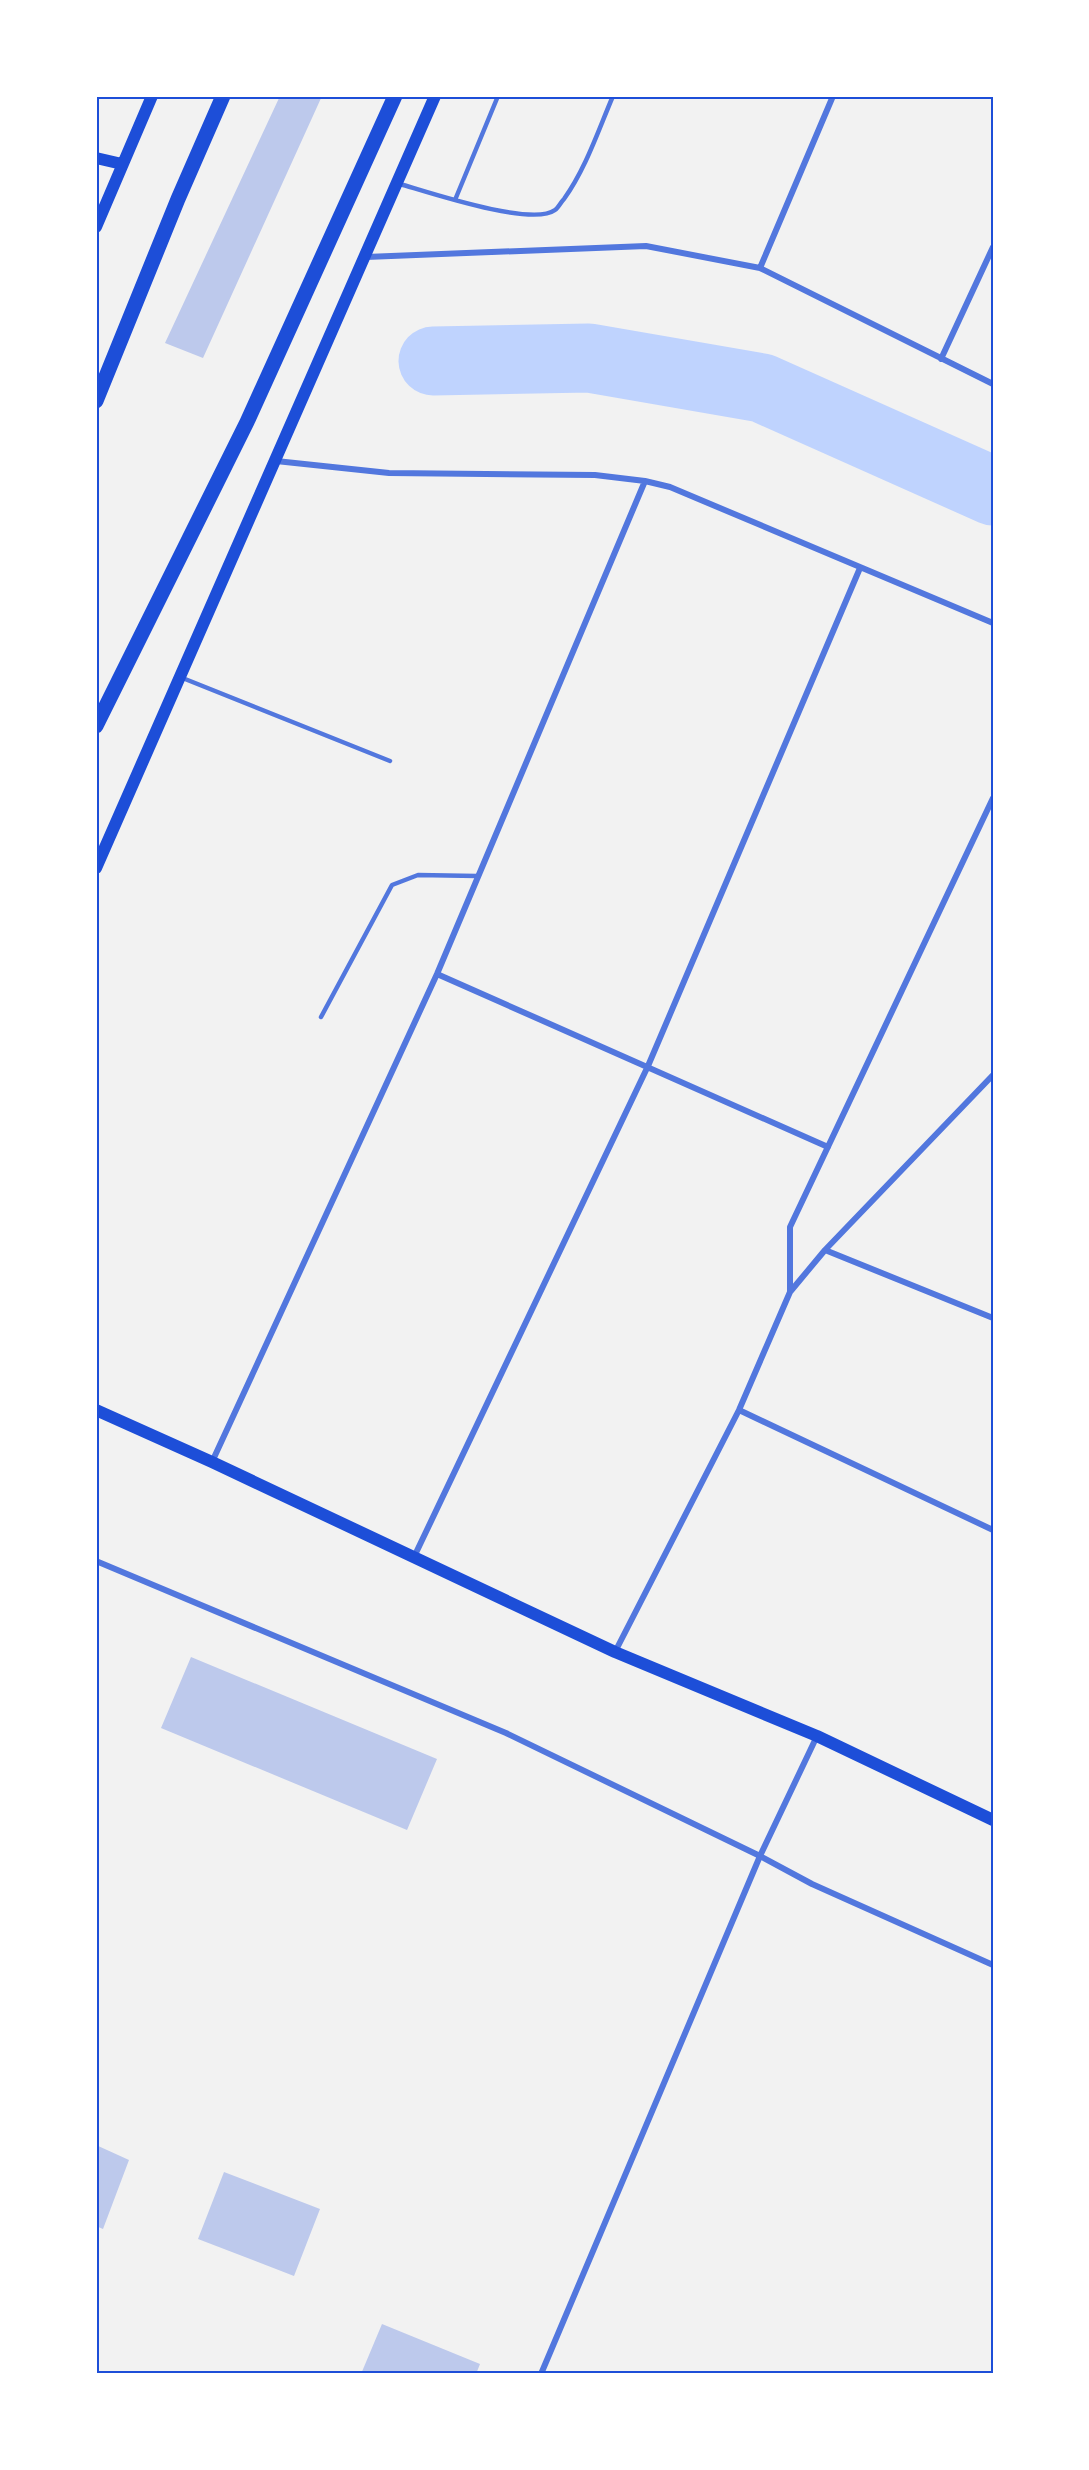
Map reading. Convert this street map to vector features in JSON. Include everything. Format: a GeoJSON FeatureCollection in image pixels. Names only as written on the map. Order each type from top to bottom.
{"type":"FeatureCollection","features":[{"type":"Feature","properties":{"kind":"main road"},"geometry":{"type":"LineString","coordinates":[[96,227],[152,96]]}},
{"type":"Feature","properties":{"kind":"main road"},"geometry":{"type":"LineString","coordinates":[[96,401],[178,199],[223,96]]}},
{"type":"Feature","properties":{"kind":"main road"},"geometry":{"type":"LineString","coordinates":[[96,726],[247,422],[395,96]]}},
{"type":"Feature","properties":{"kind":"main road"},"geometry":{"type":"LineString","coordinates":[[96,868],[435,96]]}},
{"type":"Feature","properties":{"kind":"main road"},"geometry":{"type":"LineString","coordinates":[[96,158],[122,164]]}},
{"type":"Feature","properties":{"kind":"main road"},"geometry":{"type":"LineString","coordinates":[[96,1410],[212,1462],[413,1559],[615,1652],[817,1736],[993,1820]]}},
{"type":"Feature","properties":{"kind":"street"},"geometry":{"type":"LineString","coordinates":[[760,268],[834,96]]}},
{"type":"Feature","properties":{"kind":"street"},"geometry":{"type":"LineString","coordinates":[[365,256],[646,246],[760,268],[993,384]]}},
{"type":"Feature","properties":{"kind":"street"},"geometry":{"type":"LineString","coordinates":[[941,359],[993,247]]}},
{"type":"Feature","properties":{"kind":"street"},"geometry":{"type":"LineString","coordinates":[[276,461],[389,472],[595,475],[645,481],[670,488],[993,622]]}},
{"type":"Feature","properties":{"kind":"street"},"geometry":{"type":"LineString","coordinates":[[212,1462],[436,974],[645,481]]}},
{"type":"Feature","properties":{"kind":"street"},"geometry":{"type":"LineString","coordinates":[[413,1559],[648,1066],[860,568]]}},
{"type":"Feature","properties":{"kind":"street"},"geometry":{"type":"LineString","coordinates":[[790,1292],[790,1227],[993,798]]}},
{"type":"Feature","properties":{"kind":"street"},"geometry":{"type":"LineString","coordinates":[[436,974],[828,1146]]}},
{"type":"Feature","properties":{"kind":"street"},"geometry":{"type":"LineString","coordinates":[[615,1652],[739,1410],[790,1292],[825,1250],[993,1075]]}},
{"type":"Feature","properties":{"kind":"street"},"geometry":{"type":"LineString","coordinates":[[825,1250],[993,1318]]}},
{"type":"Feature","properties":{"kind":"street"},"geometry":{"type":"LineString","coordinates":[[739,1410],[993,1530]]}},
{"type":"Feature","properties":{"kind":"street"},"geometry":{"type":"LineString","coordinates":[[96,1561],[506,1733],[760,1856],[812,1884],[993,1965]]}},
{"type":"Feature","properties":{"kind":"street"},"geometry":{"type":"LineString","coordinates":[[541,2374],[760,1856],[817,1736]]}},
{"type":"Feature","properties":{"kind":"lane"},"geometry":{"type":"LineString","coordinates":[[455,200],[498,96]]}},
{"type":"Feature","properties":{"kind":"lane"},"geometry":{"type":"LineString","coordinates":[[397,183],[455,200],[518,214],[537,216],[555,210],[579,178],[613,96]]}},
{"type":"Feature","properties":{"kind":"lane"},"geometry":{"type":"LineString","coordinates":[[180,676],[390,761]]}},
{"type":"Feature","properties":{"kind":"lane"},"geometry":{"type":"LineString","coordinates":[[321,1017],[392,885],[418,875],[477,876]]}},
{"type":"Feature","properties":{"kind":"building"},"geometry":{"type":"Polygon","coordinates":[[[280,96],[322,96],[203,358],[165,343],[280,96]]]}},
{"type":"Feature","properties":{"kind":"building"},"geometry":{"type":"Polygon","coordinates":[[[191,1657],[437,1759],[407,1830],[161,1728],[191,1657]]]}},
{"type":"Feature","properties":{"kind":"building"},"geometry":{"type":"Polygon","coordinates":[[[96,2145],[129,2160],[103,2229],[96,2226],[96,2145]]]}},
{"type":"Feature","properties":{"kind":"building"},"geometry":{"type":"Polygon","coordinates":[[[224,2172],[320,2209],[294,2276],[198,2239],[224,2172]]]}},
{"type":"Feature","properties":{"kind":"building"},"geometry":{"type":"Polygon","coordinates":[[[382,2324],[480,2364],[476,2374],[361,2374],[382,2324]]]}},
{"type":"Feature","properties":{"kind":"waterway"},"geometry":{"type":"LineString","coordinates":[[433,361],[589,358],[762,388],[993,491]]}}]}
